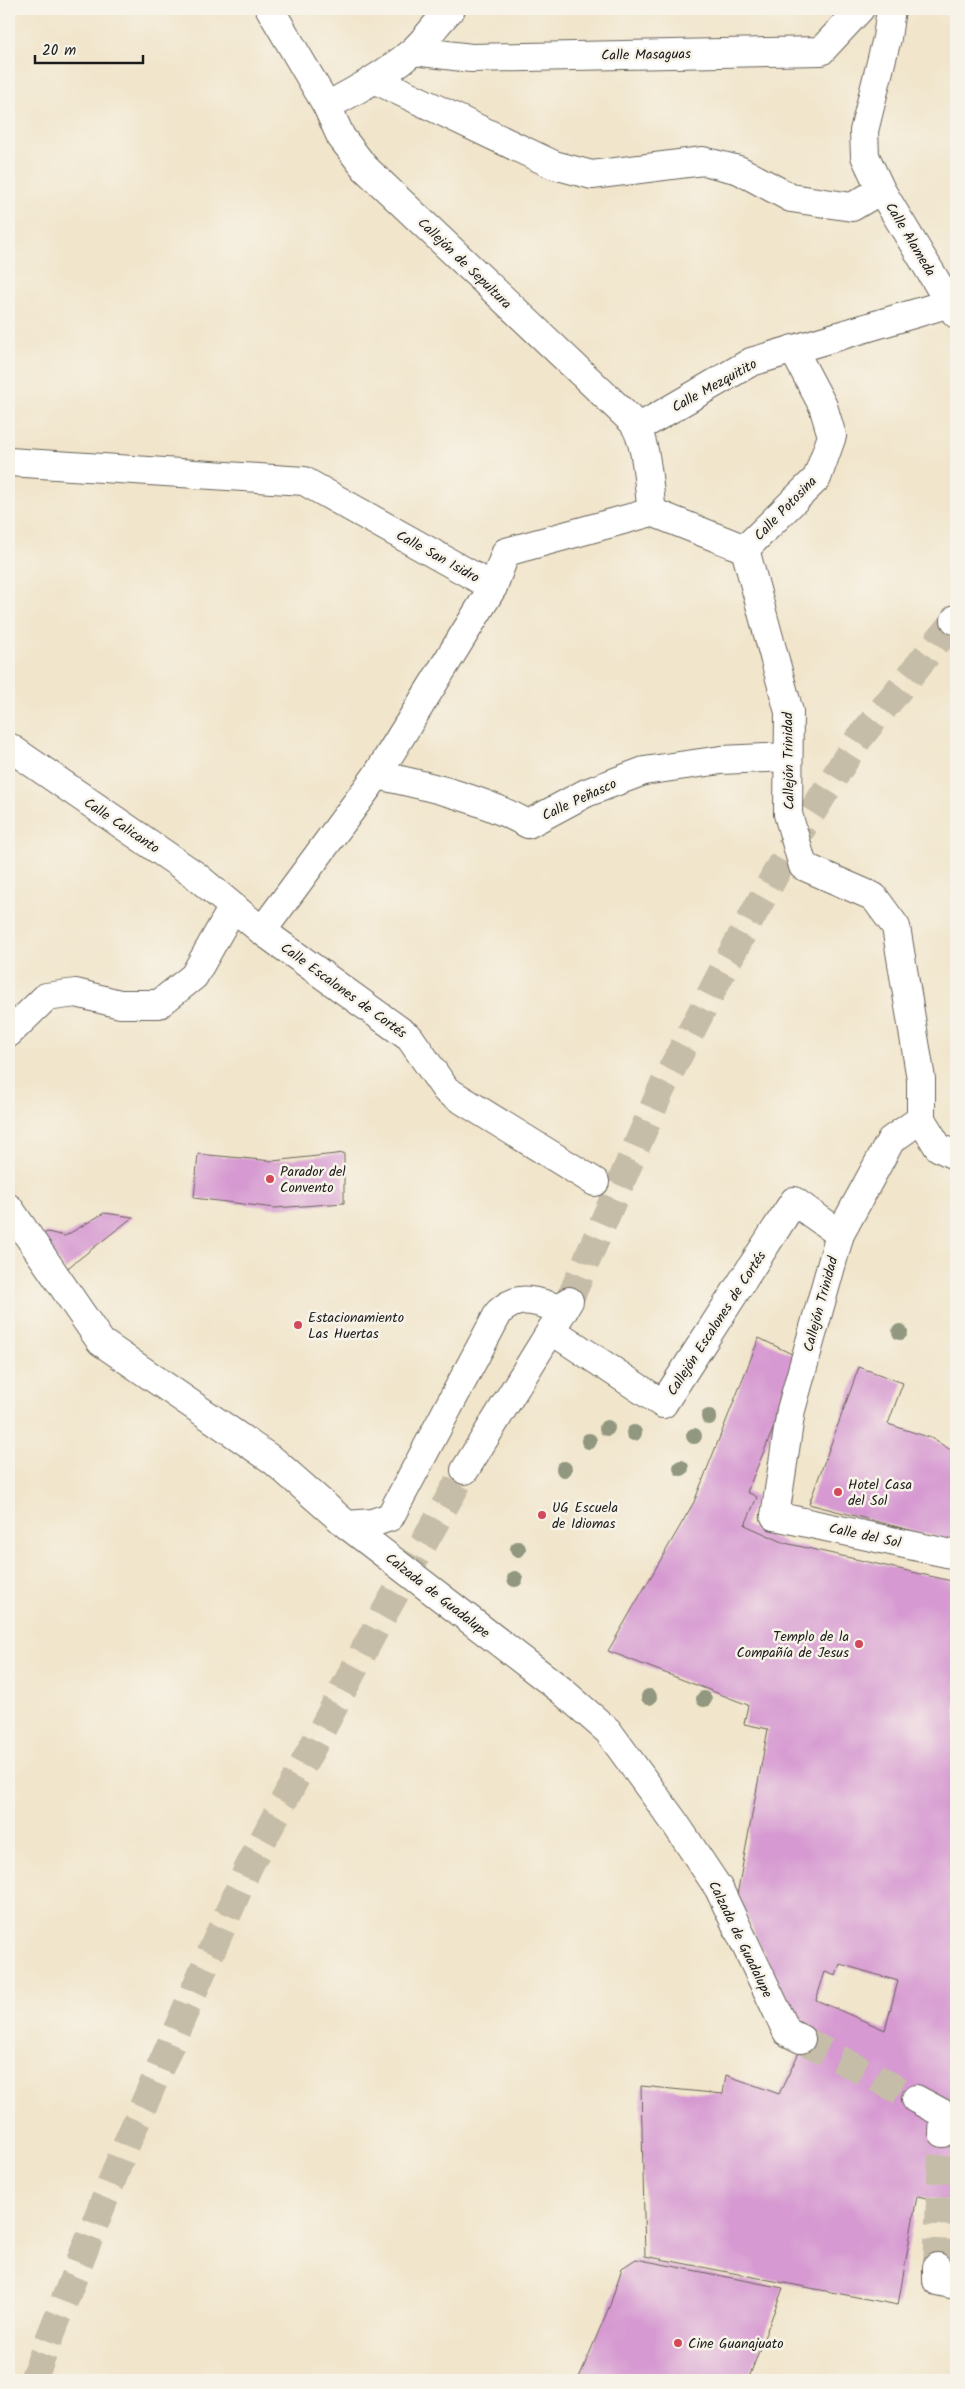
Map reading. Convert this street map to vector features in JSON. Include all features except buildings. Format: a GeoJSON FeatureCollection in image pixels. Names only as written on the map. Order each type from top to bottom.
{"type":"FeatureCollection","features":[{"type":"Feature","properties":{"kind":"street","name":"Callejón de Sepultura"},"geometry":{"type":"LineString","coordinates":[[270,9],[327,106],[341,137],[365,168],[638,428]]}},
{"type":"Feature","properties":{"kind":"street"},"geometry":{"type":"LineString","coordinates":[[327,106],[376,80],[414,50],[440,19],[452,9]]}},
{"type":"Feature","properties":{"kind":"street","name":"Calle Masaguas"},"geometry":{"type":"LineString","coordinates":[[414,50],[471,58],[820,50],[860,9]]}},
{"type":"Feature","properties":{"kind":"street","name":"Calle Alameda"},"geometry":{"type":"LineString","coordinates":[[891,9],[887,38],[864,130],[865,156],[881,190],[953,309]]}},
{"type":"Feature","properties":{"kind":"street"},"geometry":{"type":"LineString","coordinates":[[376,80],[554,165],[592,175],[703,161],[740,170],[791,198],[852,207],[881,190]]}},
{"type":"Feature","properties":{"kind":"street","name":"Calle Mezquitito"},"geometry":{"type":"LineString","coordinates":[[638,428],[751,362],[793,349],[953,309]]}},
{"type":"Feature","properties":{"kind":"street","name":"Calle Potosina"},"geometry":{"type":"LineString","coordinates":[[746,549],[817,478],[832,436],[823,406],[793,349]]}},
{"type":"Feature","properties":{"kind":"street"},"geometry":{"type":"LineString","coordinates":[[638,428],[652,512]]}},
{"type":"Feature","properties":{"kind":"street","name":"Calle San Isidro"},"geometry":{"type":"LineString","coordinates":[[9,462],[304,481],[493,587],[376,775],[262,931]]}},
{"type":"Feature","properties":{"kind":"street"},"geometry":{"type":"LineString","coordinates":[[493,587],[506,552],[652,512],[746,549]]}},
{"type":"Feature","properties":{"kind":"street","name":"Callejón Trinidad"},"geometry":{"type":"LineString","coordinates":[[746,549],[789,712],[788,814],[803,866],[874,897],[896,927],[921,1079],[921,1119],[892,1140],[840,1234],[791,1410],[775,1516]]}},
{"type":"Feature","properties":{"kind":"street","name":"Calle Calicanto"},"geometry":{"type":"LineString","coordinates":[[9,747],[195,875],[233,907]]}},
{"type":"Feature","properties":{"kind":"street","name":"Calle Peñasco"},"geometry":{"type":"LineString","coordinates":[[376,775],[427,786],[465,797],[507,812],[528,824],[586,793],[644,771],[721,760],[788,757]]}},
{"type":"Feature","properties":{"kind":"street"},"geometry":{"type":"LineString","coordinates":[[9,1033],[46,997],[76,993],[120,1004],[159,1004],[194,976],[233,907]]}},
{"type":"Feature","properties":{"kind":"street","name":"Calle Escalones de Cortés"},"geometry":{"type":"LineString","coordinates":[[233,907],[262,931],[410,1038],[446,1090],[595,1182]]}},
{"type":"Feature","properties":{"kind":"street"},"geometry":{"type":"LineString","coordinates":[[921,1119],[938,1147],[956,1156]]}},
{"type":"Feature","properties":{"kind":"street","name":"Callejón Escalones de Cortés"},"geometry":{"type":"LineString","coordinates":[[561,1314],[663,1404],[794,1200],[840,1234]]}},
{"type":"Feature","properties":{"kind":"street","name":"Calzada de Guadalupe"},"geometry":{"type":"LineString","coordinates":[[9,1208],[100,1342],[274,1461],[347,1525],[561,1690],[608,1731],[675,1823],[719,1890],[787,2032],[802,2039]]}},
{"type":"Feature","properties":{"kind":"street"},"geometry":{"type":"LineString","coordinates":[[347,1525],[372,1524],[390,1517],[499,1312],[509,1303],[524,1299],[561,1314],[465,1470]]}},
{"type":"Feature","properties":{"kind":"street","name":"Calle del Sol"},"geometry":{"type":"LineString","coordinates":[[775,1516],[956,1555]]}},
{"type":"Feature","properties":{"kind":"tunnel"},"geometry":{"type":"LineString","coordinates":[[569,1301],[661,1090],[727,962],[791,846],[857,741],[955,620]]}},
{"type":"Feature","properties":{"kind":"tunnel"},"geometry":{"type":"LineString","coordinates":[[33,2380],[126,2145],[248,1868],[377,1626],[465,1470]]}},
{"type":"Feature","properties":{"kind":"tunnel"},"geometry":{"type":"LineString","coordinates":[[801,2039],[916,2099]]}},
{"type":"Feature","properties":{"kind":"tunnel"},"geometry":{"type":"LineString","coordinates":[[937,2267],[943,2133]]}},
{"type":"Feature","properties":{"kind":"place","name":"Parador del Convento"},"geometry":{"type":"Point","coordinates":[270,1179]}},
{"type":"Feature","properties":{"kind":"place","name":"Estacionamiento Las Huertas"},"geometry":{"type":"Point","coordinates":[298,1325]}},
{"type":"Feature","properties":{"kind":"place","name":"Hotel Casa del Sol"},"geometry":{"type":"Point","coordinates":[838,1492]}},
{"type":"Feature","properties":{"kind":"place","name":"UG Escuela de Idiomas"},"geometry":{"type":"Point","coordinates":[542,1515]}},
{"type":"Feature","properties":{"kind":"place","name":"Templo de la Compañía de Jesus"},"geometry":{"type":"Point","coordinates":[859,1644]}},
{"type":"Feature","properties":{"kind":"place","name":"Cine Guanajuato"},"geometry":{"type":"Point","coordinates":[678,2343]}}]}
